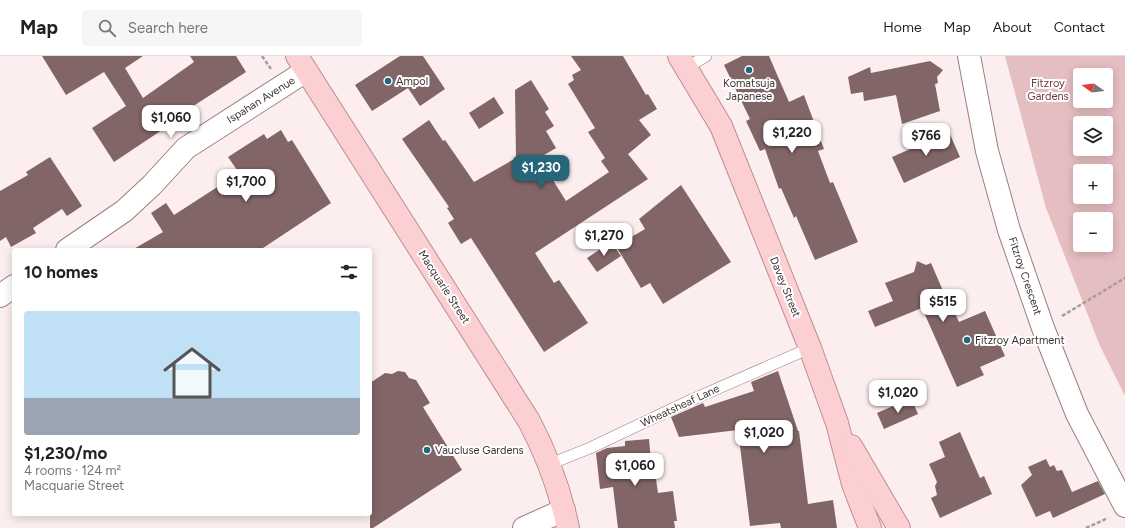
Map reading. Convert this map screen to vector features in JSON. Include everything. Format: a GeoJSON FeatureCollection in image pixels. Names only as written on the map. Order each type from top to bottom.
{"type":"FeatureCollection","features":[{"type":"Feature","properties":{"kind":"highway","name":"Davey Street"},"geometry":{"type":"LineString","coordinates":[[682,62],[721,126],[810,348],[837,423],[853,484],[870,528]]}},
{"type":"Feature","properties":{"kind":"highway","name":"Macquarie Street"},"geometry":{"type":"LineString","coordinates":[[302,64],[528,421],[550,464],[566,519]]}},
{"type":"Feature","properties":{"kind":"highway"},"geometry":{"type":"LineString","coordinates":[[837,423],[899,528]]}},
{"type":"Feature","properties":{"kind":"street","name":"Fitzroy Crescent"},"geometry":{"type":"LineString","coordinates":[[969,56],[986,151],[1008,230],[1043,328],[1077,414],[1125,506]]}},
{"type":"Feature","properties":{"kind":"street","name":"Ispahan Avenue"},"geometry":{"type":"LineString","coordinates":[[70,248],[124,211],[152,185],[186,148],[302,64]]}},
{"type":"Feature","properties":{"kind":"street"},"geometry":{"type":"LineString","coordinates":[[0,296],[12,287]]}},
{"type":"Feature","properties":{"kind":"street"},"geometry":{"type":"LineString","coordinates":[[524,528],[566,519]]}},
{"type":"Feature","properties":{"kind":"lane"},"geometry":{"type":"LineString","coordinates":[[682,62],[706,56]]}},
{"type":"Feature","properties":{"kind":"lane","name":"Wheatsheaf Lane"},"geometry":{"type":"LineString","coordinates":[[550,464],[590,448],[689,401],[810,348]]}},
{"type":"Feature","properties":{"kind":"path"},"geometry":{"type":"LineString","coordinates":[[262,56],[272,71]]}},
{"type":"Feature","properties":{"kind":"path"},"geometry":{"type":"LineString","coordinates":[[1043,328],[1125,278]]}},
{"type":"Feature","properties":{"kind":"green space","name":"Fitzroy Gardens"},"geometry":{"type":"Polygon","coordinates":[[[1005,56],[1125,56],[1125,396],[1100,346],[1046,208],[1005,56]]]}},
{"type":"Feature","properties":{"kind":"building"},"geometry":{"type":"Polygon","coordinates":[[[42,56],[143,56],[125,68],[143,98],[194,62],[190,56],[236,56],[246,72],[181,114],[184,118],[167,130],[165,128],[114,162],[92,128],[126,106],[104,72],[66,95],[42,56]]]}},
{"type":"Feature","properties":{"kind":"building"},"geometry":{"type":"Polygon","coordinates":[[[400,56],[423,56],[445,89],[420,106],[408,88],[372,111],[355,85],[400,56]]]}},
{"type":"Feature","properties":{"kind":"building"},"geometry":{"type":"Polygon","coordinates":[[[571,56],[623,56],[646,95],[648,94],[657,109],[639,120],[651,135],[628,154],[648,179],[535,253],[554,283],[559,280],[588,323],[544,352],[471,238],[461,244],[448,223],[454,219],[447,208],[449,207],[402,139],[429,120],[443,141],[445,140],[474,182],[516,158],[515,90],[531,80],[549,109],[545,112],[554,126],[546,131],[556,148],[539,158],[566,201],[609,172],[601,161],[605,158],[588,132],[595,128],[568,84],[574,80],[572,75],[581,70],[571,56]]]}},
{"type":"Feature","properties":{"kind":"building"},"geometry":{"type":"Polygon","coordinates":[[[742,56],[769,56],[789,102],[804,95],[824,149],[818,151],[830,183],[833,182],[858,242],[815,260],[796,216],[794,218],[781,188],[779,189],[765,149],[760,151],[746,121],[750,119],[724,65],[742,56]]]}},
{"type":"Feature","properties":{"kind":"building"},"geometry":{"type":"Polygon","coordinates":[[[930,61],[943,70],[937,77],[938,83],[935,84],[940,111],[902,124],[896,95],[864,101],[863,92],[851,94],[848,77],[870,67],[871,73],[930,61]]]}},
{"type":"Feature","properties":{"kind":"building"},"geometry":{"type":"Polygon","coordinates":[[[494,97],[504,113],[479,129],[469,113],[494,97]]]}},
{"type":"Feature","properties":{"kind":"building"},"geometry":{"type":"Polygon","coordinates":[[[281,130],[288,142],[292,140],[331,203],[263,248],[135,248],[163,232],[151,213],[166,203],[174,215],[239,173],[228,157],[264,134],[267,139],[281,130]]]}},
{"type":"Feature","properties":{"kind":"building"},"geometry":{"type":"Polygon","coordinates":[[[949,132],[960,157],[904,183],[892,157],[949,132]]]}},
{"type":"Feature","properties":{"kind":"building"},"geometry":{"type":"Polygon","coordinates":[[[50,157],[82,206],[67,216],[62,209],[33,228],[36,233],[11,247],[6,237],[0,241],[0,191],[28,175],[26,172],[50,157]]]}},
{"type":"Feature","properties":{"kind":"building"},"geometry":{"type":"Polygon","coordinates":[[[681,185],[731,262],[663,304],[650,283],[641,288],[616,246],[645,229],[639,219],[681,185]]]}},
{"type":"Feature","properties":{"kind":"building"},"geometry":{"type":"Polygon","coordinates":[[[611,242],[621,256],[597,272],[587,258],[611,242]]]}},
{"type":"Feature","properties":{"kind":"building"},"geometry":{"type":"Polygon","coordinates":[[[917,261],[926,265],[931,263],[953,314],[955,313],[959,322],[985,311],[1005,356],[980,367],[984,375],[957,387],[922,308],[875,327],[868,311],[893,301],[885,283],[914,272],[917,261]]]}},
{"type":"Feature","properties":{"kind":"building"},"geometry":{"type":"Polygon","coordinates":[[[398,371],[405,372],[409,378],[416,380],[430,403],[423,407],[462,470],[373,528],[370,528],[370,516],[372,516],[372,382],[385,373],[392,374],[398,371]]]}},
{"type":"Feature","properties":{"kind":"building"},"geometry":{"type":"Polygon","coordinates":[[[778,371],[799,431],[808,504],[833,500],[837,528],[781,528],[780,523],[750,526],[738,430],[679,437],[671,417],[703,403],[705,407],[754,391],[751,382],[778,371]]]}},
{"type":"Feature","properties":{"kind":"building"},"geometry":{"type":"Polygon","coordinates":[[[911,398],[918,414],[884,429],[877,413],[911,398]]]}},
{"type":"Feature","properties":{"kind":"building"},"geometry":{"type":"Polygon","coordinates":[[[960,432],[980,478],[984,476],[992,494],[940,518],[931,498],[937,495],[935,486],[937,482],[929,464],[945,457],[939,442],[960,432]]]}},
{"type":"Feature","properties":{"kind":"building"},"geometry":{"type":"Polygon","coordinates":[[[649,439],[652,472],[655,472],[658,493],[673,491],[677,521],[674,521],[675,528],[618,528],[613,487],[600,489],[596,453],[607,448],[625,446],[625,441],[649,439]]]}},
{"type":"Feature","properties":{"kind":"building"},"geometry":{"type":"Polygon","coordinates":[[[1046,459],[1050,467],[1054,465],[1057,471],[1062,470],[1072,492],[1098,481],[1105,494],[1053,518],[1050,511],[1036,517],[1021,485],[1032,475],[1028,467],[1046,459]]]}},
{"type":"Feature","properties":{"kind":"place","name":"Komatsuja Japanese"},"geometry":{"type":"Point","coordinates":[749,70]}},
{"type":"Feature","properties":{"kind":"place","name":"Ampol"},"geometry":{"type":"Point","coordinates":[388,81]}},
{"type":"Feature","properties":{"kind":"place","name":"Fitzroy Apartment"},"geometry":{"type":"Point","coordinates":[967,340]}},
{"type":"Feature","properties":{"kind":"place","name":"Vaucluse Gardens"},"geometry":{"type":"Point","coordinates":[427,450]}}]}
